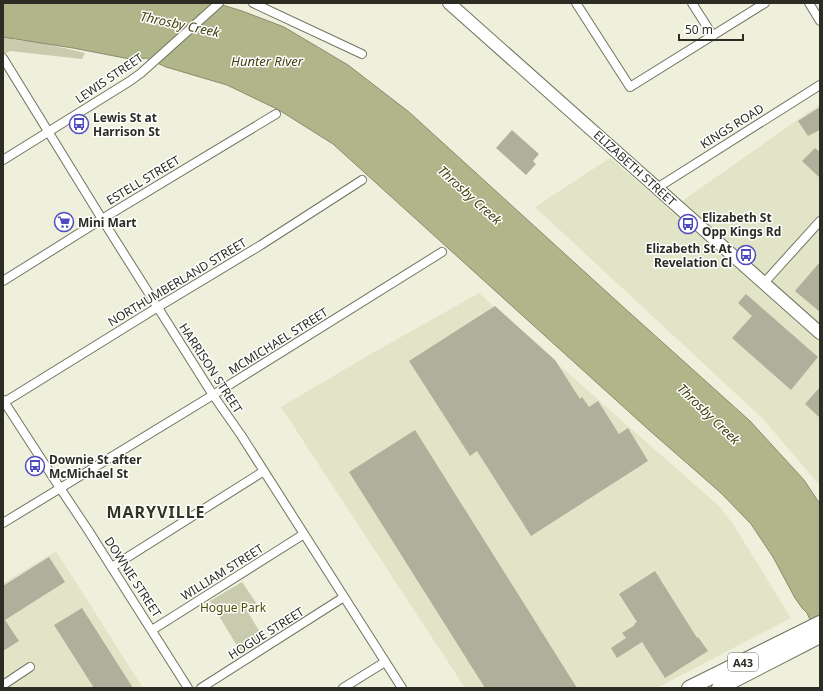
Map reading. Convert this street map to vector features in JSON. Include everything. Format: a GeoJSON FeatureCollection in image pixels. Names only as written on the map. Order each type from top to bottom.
{"type":"FeatureCollection","features":[{"type":"Feature","properties":{"kind":"highway","name":"A43"},"geometry":{"type":"LineString","coordinates":[[689,688],[816,629]]}},
{"type":"Feature","properties":{"kind":"highway","name":"A43"},"geometry":{"type":"LineString","coordinates":[[719,688],[816,629]]}},
{"type":"Feature","properties":{"kind":"main road","name":"ELIZABETH STREET"},"geometry":{"type":"LineString","coordinates":[[449,3],[820,333]]}},
{"type":"Feature","properties":{"kind":"street","name":"LEWIS STREET"},"geometry":{"type":"LineString","coordinates":[[3,160],[130,81],[219,3]]}},
{"type":"Feature","properties":{"kind":"street"},"geometry":{"type":"LineString","coordinates":[[253,3],[362,54]]}},
{"type":"Feature","properties":{"kind":"street"},"geometry":{"type":"LineString","coordinates":[[576,3],[630,87],[765,3]]}},
{"type":"Feature","properties":{"kind":"street"},"geometry":{"type":"LineString","coordinates":[[692,3],[713,36]]}},
{"type":"Feature","properties":{"kind":"street"},"geometry":{"type":"LineString","coordinates":[[808,3],[820,21]]}},
{"type":"Feature","properties":{"kind":"street","name":"HARRISON STREET"},"geometry":{"type":"LineString","coordinates":[[3,58],[213,395],[264,471],[402,688]]}},
{"type":"Feature","properties":{"kind":"street","name":"KINGS ROAD"},"geometry":{"type":"LineString","coordinates":[[657,188],[820,85]]}},
{"type":"Feature","properties":{"kind":"street","name":"ESTELL STREET"},"geometry":{"type":"LineString","coordinates":[[3,281],[102,219],[276,114]]}},
{"type":"Feature","properties":{"kind":"street","name":"NORTHUMBERLAND STREET"},"geometry":{"type":"LineString","coordinates":[[4,402],[261,245],[362,180]]}},
{"type":"Feature","properties":{"kind":"street"},"geometry":{"type":"LineString","coordinates":[[764,283],[820,221]]}},
{"type":"Feature","properties":{"kind":"street","name":"MCMICHAEL STREET"},"geometry":{"type":"LineString","coordinates":[[3,523],[213,395],[442,252]]}},
{"type":"Feature","properties":{"kind":"street","name":"DOWNIE STREET"},"geometry":{"type":"LineString","coordinates":[[4,402],[112,567],[188,688]]}},
{"type":"Feature","properties":{"kind":"street"},"geometry":{"type":"LineString","coordinates":[[112,567],[264,471]]}},
{"type":"Feature","properties":{"kind":"street","name":"WILLIAM STREET"},"geometry":{"type":"LineString","coordinates":[[152,630],[304,534]]}},
{"type":"Feature","properties":{"kind":"street","name":"HOGUE STREET"},"geometry":{"type":"LineString","coordinates":[[201,688],[344,597]]}},
{"type":"Feature","properties":{"kind":"street"},"geometry":{"type":"LineString","coordinates":[[343,688],[385,662]]}},
{"type":"Feature","properties":{"kind":"street"},"geometry":{"type":"LineString","coordinates":[[3,685],[30,667]]}},
{"type":"Feature","properties":{"kind":"shaded area"},"geometry":{"type":"Polygon","coordinates":[[[820,104],[820,486],[763,419],[535,207],[610,158],[673,212],[685,199],[820,104]]]}},
{"type":"Feature","properties":{"kind":"shaded area"},"geometry":{"type":"Polygon","coordinates":[[[479,293],[719,506],[733,524],[791,618],[657,688],[465,688],[281,407],[479,293]]]}},
{"type":"Feature","properties":{"kind":"shaded area"},"geometry":{"type":"Polygon","coordinates":[[[56,551],[143,688],[3,688],[3,583],[56,551]]]}},
{"type":"Feature","properties":{"kind":"green space"},"geometry":{"type":"Polygon","coordinates":[[[3,35],[11,36],[14,40],[34,41],[85,53],[82,59],[10,51],[3,55],[3,35]]]}},
{"type":"Feature","properties":{"kind":"green space","name":"Hogue Park"},"geometry":{"type":"Polygon","coordinates":[[[242,582],[259,607],[249,614],[264,639],[242,654],[210,601],[242,582]]]}},
{"type":"Feature","properties":{"kind":"water","name":"Hunter River"},"geometry":{"type":"Polygon","coordinates":[[[3,3],[216,3],[284,27],[348,65],[409,112],[750,421],[804,480],[820,504],[820,642],[807,613],[795,598],[773,557],[751,524],[721,493],[649,430],[333,144],[279,110],[227,85],[166,67],[146,58],[135,60],[3,37],[3,3]]]}},
{"type":"Feature","properties":{"kind":"building"},"geometry":{"type":"Polygon","coordinates":[[[820,107],[820,130],[808,136],[798,121],[820,107]]]}},
{"type":"Feature","properties":{"kind":"building"},"geometry":{"type":"Polygon","coordinates":[[[512,130],[539,154],[533,161],[536,164],[526,175],[496,148],[512,130]]]}},
{"type":"Feature","properties":{"kind":"building"},"geometry":{"type":"Polygon","coordinates":[[[815,148],[820,152],[820,178],[802,161],[815,148]]]}},
{"type":"Feature","properties":{"kind":"building"},"geometry":{"type":"Polygon","coordinates":[[[820,262],[820,312],[795,291],[820,262]]]}},
{"type":"Feature","properties":{"kind":"building"},"geometry":{"type":"Polygon","coordinates":[[[746,294],[818,357],[791,390],[732,338],[752,316],[738,303],[746,294]]]}},
{"type":"Feature","properties":{"kind":"building"},"geometry":{"type":"Polygon","coordinates":[[[495,306],[555,360],[580,399],[582,397],[589,407],[598,401],[619,434],[628,428],[648,461],[531,536],[477,451],[470,456],[409,361],[495,306]]]}},
{"type":"Feature","properties":{"kind":"building"},"geometry":{"type":"Polygon","coordinates":[[[820,387],[820,418],[805,404],[820,387]]]}},
{"type":"Feature","properties":{"kind":"building"},"geometry":{"type":"Polygon","coordinates":[[[415,430],[577,688],[485,688],[349,472],[415,430]]]}},
{"type":"Feature","properties":{"kind":"building"},"geometry":{"type":"Polygon","coordinates":[[[49,557],[65,582],[5,620],[19,641],[3,651],[3,586],[49,557]]]}},
{"type":"Feature","properties":{"kind":"building"},"geometry":{"type":"Polygon","coordinates":[[[655,571],[697,638],[698,637],[708,651],[665,678],[642,642],[617,658],[611,648],[626,638],[622,633],[635,625],[634,624],[637,622],[619,594],[655,571]]]}},
{"type":"Feature","properties":{"kind":"building"},"geometry":{"type":"Polygon","coordinates":[[[82,608],[133,688],[94,688],[54,625],[82,608]]]}},
{"type":"Feature","properties":{"kind":"place","name":"Lewis St at Harrison St"},"geometry":{"type":"Point","coordinates":[79,124]}},
{"type":"Feature","properties":{"kind":"place","name":"Mini Mart"},"geometry":{"type":"Point","coordinates":[64,222]}},
{"type":"Feature","properties":{"kind":"place","name":"Elizabeth St Opp Kings Rd"},"geometry":{"type":"Point","coordinates":[688,224]}},
{"type":"Feature","properties":{"kind":"place","name":"Elizabeth St At Revelation Cl"},"geometry":{"type":"Point","coordinates":[746,255]}},
{"type":"Feature","properties":{"kind":"place","name":"Downie St after McMichael St"},"geometry":{"type":"Point","coordinates":[35,466]}},
{"type":"Feature","properties":{"kind":"district","name":"MARYVILLE"},"geometry":{"type":"Point","coordinates":[156,512]}},
{"type":"Feature","properties":{"kind":"water label","name":"Throsby Creek"},"geometry":{"type":"Point","coordinates":[180,24]}},
{"type":"Feature","properties":{"kind":"water label","name":"Throsby Creek"},"geometry":{"type":"Point","coordinates":[470,195]}},
{"type":"Feature","properties":{"kind":"water label","name":"Throsby Creek"},"geometry":{"type":"Point","coordinates":[709,414]}}]}
